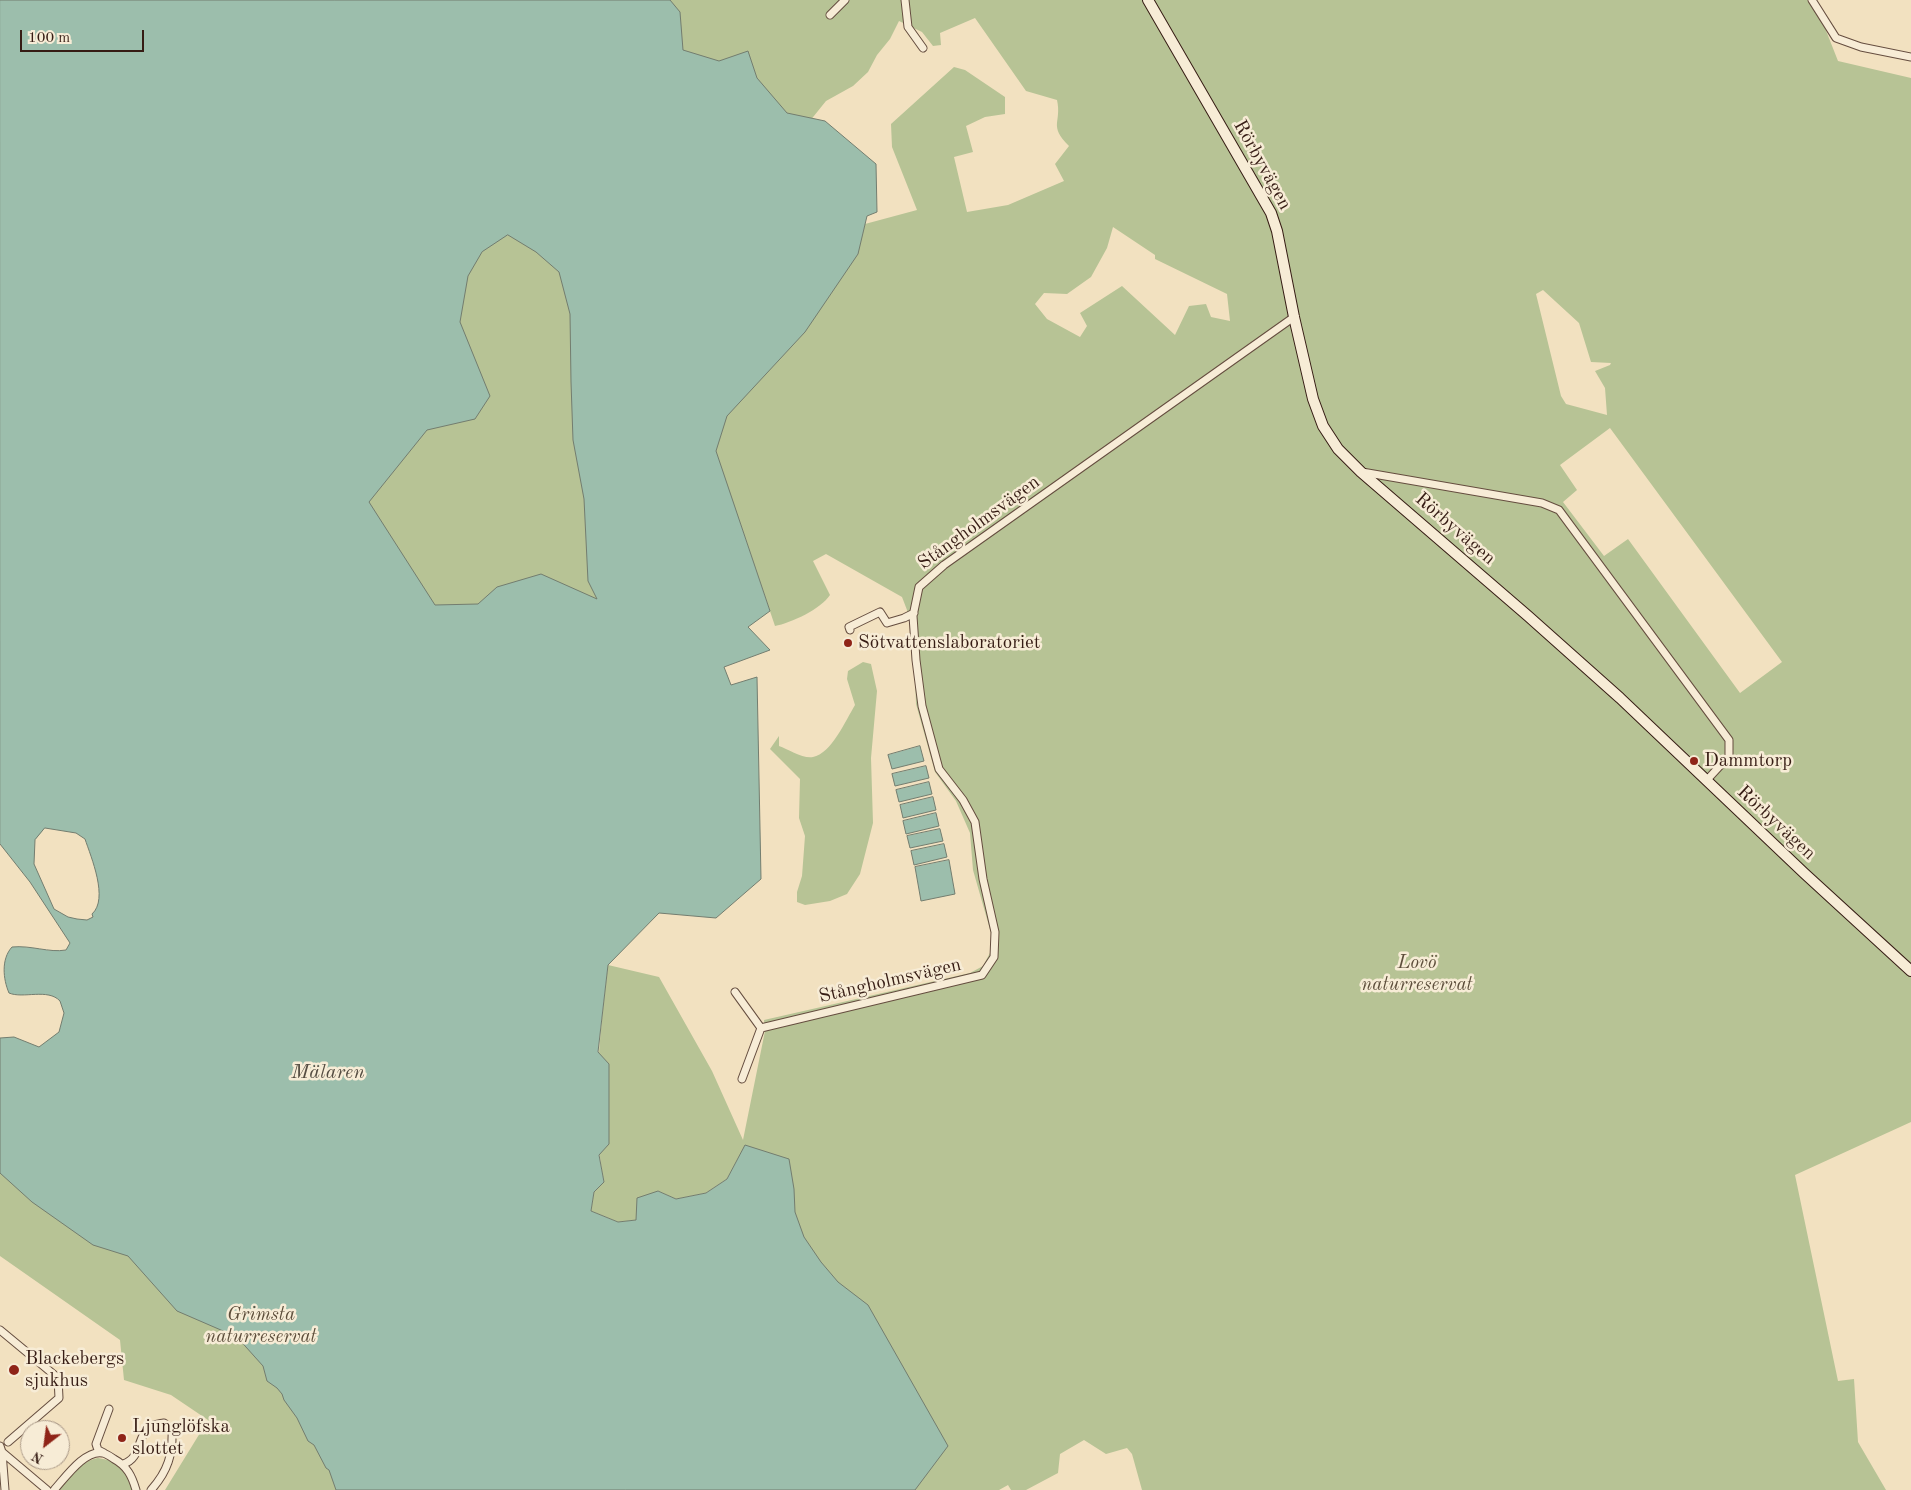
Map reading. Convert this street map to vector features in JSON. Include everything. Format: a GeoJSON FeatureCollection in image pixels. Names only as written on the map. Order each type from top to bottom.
{"type":"FeatureCollection","features":[{"type":"Feature","properties":{"kind":"street"},"geometry":{"type":"LineString","coordinates":[[830,15],[845,0]]}},
{"type":"Feature","properties":{"kind":"street"},"geometry":{"type":"LineString","coordinates":[[905,0],[908,27],[923,48]]}},
{"type":"Feature","properties":{"kind":"street","name":"Rörbyvägen"},"geometry":{"type":"LineString","coordinates":[[1148,0],[1271,213],[1277,231],[1313,399],[1323,426],[1338,449],[1361,472],[1557,641],[1620,698],[1706,781],[1911,971]]}},
{"type":"Feature","properties":{"kind":"street"},"geometry":{"type":"LineString","coordinates":[[1812,0],[1836,38],[1861,47],[1911,57]]}},
{"type":"Feature","properties":{"kind":"street","name":"Stångholmsvägen"},"geometry":{"type":"LineString","coordinates":[[761,1028],[982,975],[994,958],[995,932],[975,822],[963,800],[939,769],[922,706],[916,660],[914,613],[919,587],[944,565],[1294,317]]}},
{"type":"Feature","properties":{"kind":"street"},"geometry":{"type":"LineString","coordinates":[[1361,472],[1542,503],[1559,510],[1729,740],[1729,756],[1706,781]]}},
{"type":"Feature","properties":{"kind":"street"},"geometry":{"type":"LineString","coordinates":[[850,630],[849,627],[880,612],[887,624],[914,613]]}},
{"type":"Feature","properties":{"kind":"street"},"geometry":{"type":"LineString","coordinates":[[735,992],[761,1028],[742,1080]]}},
{"type":"Feature","properties":{"kind":"street"},"geometry":{"type":"LineString","coordinates":[[0,1330],[58,1378],[59,1398],[8,1442]]}},
{"type":"Feature","properties":{"kind":"street"},"geometry":{"type":"LineString","coordinates":[[109,1410],[96,1444],[98,1450],[123,1464],[136,1490]]}},
{"type":"Feature","properties":{"kind":"street"},"geometry":{"type":"LineString","coordinates":[[123,1464],[129,1462],[136,1454],[147,1429],[164,1423],[168,1426],[172,1430],[172,1452],[159,1481],[151,1490]]}},
{"type":"Feature","properties":{"kind":"street"},"geometry":{"type":"LineString","coordinates":[[1,1449],[5,1490]]}},
{"type":"Feature","properties":{"kind":"street"},"geometry":{"type":"LineString","coordinates":[[1,1449],[47,1490]]}},
{"type":"Feature","properties":{"kind":"street"},"geometry":{"type":"LineString","coordinates":[[54,1490],[77,1464],[95,1453],[104,1453]]}},
{"type":"Feature","properties":{"kind":"green space","name":"Lovö naturreservat"},"geometry":{"type":"Polygon","coordinates":[[[0,0],[1814,0],[1838,61],[1911,78],[1911,1122],[1795,1175],[1838,1381],[1854,1379],[1858,1442],[1886,1490],[1142,1490],[1132,1454],[1127,1448],[1106,1454],[1084,1440],[1060,1454],[1058,1473],[1026,1490],[1011,1490],[1008,1485],[999,1490],[641,1490],[0,0]],[[975,18],[940,33],[941,45],[933,46],[922,32],[899,21],[890,39],[877,55],[868,72],[853,86],[826,101],[797,137],[862,236],[865,224],[917,210],[892,147],[891,124],[954,67],[965,70],[1005,97],[1005,114],[985,117],[966,126],[973,152],[954,157],[967,212],[1008,205],[1064,181],[1055,164],[1069,146],[1057,128],[1057,100],[1026,91],[975,18]],[[1113,227],[1107,248],[1091,277],[1067,294],[1044,293],[1035,304],[1047,319],[1080,337],[1087,326],[1080,313],[1122,286],[1175,335],[1189,306],[1206,304],[1211,317],[1230,321],[1227,294],[1155,259],[1155,255],[1113,227]],[[1543,290],[1536,294],[1561,396],[1566,404],[1607,415],[1605,388],[1595,371],[1611,363],[1591,362],[1579,323],[1543,290]],[[1610,428],[1560,465],[1577,490],[1563,502],[1604,556],[1628,539],[1740,693],[1782,662],[1610,428]],[[740,523],[602,947],[576,1234],[723,1216],[743,1150],[727,1179],[706,1193],[676,1199],[658,1191],[637,1220],[618,1222],[591,1211],[594,1192],[604,1182],[600,1155],[597,1101],[608,965],[659,977],[712,1071],[743,1140],[765,1031],[764,1020],[970,973],[983,966],[991,951],[991,933],[973,870],[970,833],[956,801],[935,772],[916,704],[914,645],[907,610],[902,597],[826,554],[813,561],[830,595],[820,605],[805,615],[775,626],[740,523]]]}},
{"type":"Feature","properties":{"kind":"green space"},"geometry":{"type":"Polygon","coordinates":[[[863,662],[871,664],[877,691],[871,758],[873,823],[860,874],[847,894],[830,901],[805,905],[797,902],[797,892],[802,876],[805,836],[799,818],[800,779],[770,749],[779,736],[779,746],[805,757],[820,755],[826,750],[837,736],[855,705],[847,679],[848,671],[863,662]]]}},
{"type":"Feature","properties":{"kind":"green space","name":"Grimsta naturreservat"},"geometry":{"type":"Polygon","coordinates":[[[0,1053],[474,1490],[165,1490],[208,1420],[171,1395],[124,1380],[120,1340],[0,1256],[0,1053]]]}},
{"type":"Feature","properties":{"kind":"green space"},"geometry":{"type":"Polygon","coordinates":[[[98,1458],[117,1464],[124,1472],[133,1490],[59,1490],[80,1466],[98,1458]]]}},
{"type":"Feature","properties":{"kind":"water","name":"Mälaren"},"geometry":{"type":"Polygon","coordinates":[[[0,0],[670,0],[680,12],[683,50],[719,61],[748,51],[757,78],[787,113],[825,121],[876,164],[877,212],[867,216],[858,254],[805,332],[727,416],[716,451],[770,611],[748,627],[770,650],[724,667],[731,685],[757,677],[761,879],[716,918],[659,913],[608,965],[598,1052],[609,1064],[609,1144],[599,1155],[604,1182],[594,1192],[591,1211],[618,1222],[636,1220],[637,1198],[658,1191],[676,1199],[706,1193],[727,1179],[745,1145],[789,1159],[794,1189],[795,1212],[804,1237],[821,1262],[838,1282],[868,1305],[948,1446],[915,1490],[336,1490],[329,1470],[326,1468],[314,1445],[308,1441],[297,1418],[282,1394],[267,1381],[263,1366],[237,1337],[177,1311],[128,1256],[93,1245],[32,1202],[0,1173],[0,1038],[14,1037],[39,1047],[59,1032],[64,1013],[60,1001],[55,997],[42,994],[15,995],[9,993],[4,975],[6,957],[12,947],[60,951],[66,950],[70,943],[30,882],[0,844],[0,0]],[[508,235],[482,252],[468,276],[460,322],[490,396],[475,419],[427,430],[369,502],[435,605],[478,604],[497,587],[541,574],[597,599],[588,581],[584,499],[573,440],[570,314],[559,272],[536,252],[508,235]],[[45,828],[35,840],[34,864],[54,909],[68,917],[87,920],[93,917],[92,914],[97,907],[99,888],[85,839],[76,833],[45,828]]]}},
{"type":"Feature","properties":{"kind":"water"},"geometry":{"type":"Polygon","coordinates":[[[920,746],[924,761],[892,769],[888,755],[920,746]]]}},
{"type":"Feature","properties":{"kind":"water"},"geometry":{"type":"Polygon","coordinates":[[[926,766],[929,778],[895,786],[892,774],[926,766]]]}},
{"type":"Feature","properties":{"kind":"water"},"geometry":{"type":"Polygon","coordinates":[[[929,782],[932,794],[899,802],[896,790],[929,782]]]}},
{"type":"Feature","properties":{"kind":"water"},"geometry":{"type":"Polygon","coordinates":[[[933,797],[936,810],[903,818],[900,805],[933,797]]]}},
{"type":"Feature","properties":{"kind":"water"},"geometry":{"type":"Polygon","coordinates":[[[936,813],[939,826],[906,834],[903,821],[936,813]]]}},
{"type":"Feature","properties":{"kind":"water"},"geometry":{"type":"Polygon","coordinates":[[[940,829],[943,841],[910,848],[907,836],[940,829]]]}},
{"type":"Feature","properties":{"kind":"water"},"geometry":{"type":"Polygon","coordinates":[[[944,844],[947,857],[914,865],[911,851],[944,844]]]}},
{"type":"Feature","properties":{"kind":"water"},"geometry":{"type":"Polygon","coordinates":[[[949,860],[955,894],[921,901],[915,867],[949,860]]]}},
{"type":"Feature","properties":{"kind":"place","name":"Sötvattenslaboratoriet"},"geometry":{"type":"Point","coordinates":[848,643]}},
{"type":"Feature","properties":{"kind":"place","name":"Dammtorp"},"geometry":{"type":"Point","coordinates":[1694,761]}},
{"type":"Feature","properties":{"kind":"place","name":"Blackebergs sjukhus"},"geometry":{"type":"Point","coordinates":[14,1370]}},
{"type":"Feature","properties":{"kind":"place","name":"Ljunglöfska slottet"},"geometry":{"type":"Point","coordinates":[122,1438]}}]}
